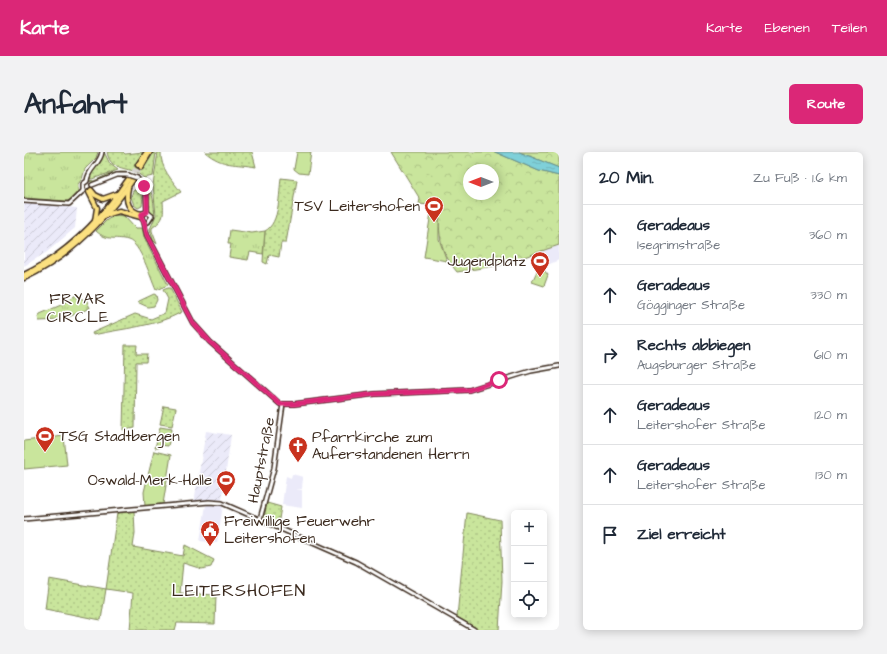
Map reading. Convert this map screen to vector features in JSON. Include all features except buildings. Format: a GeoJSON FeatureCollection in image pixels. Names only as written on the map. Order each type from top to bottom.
{"type":"FeatureCollection","features":[{"type":"Feature","properties":{"kind":"highway"},"geometry":{"type":"LineString","coordinates":[[147,152],[139,166],[150,152]]}},
{"type":"Feature","properties":{"kind":"highway"},"geometry":{"type":"LineString","coordinates":[[132,177],[126,196],[128,205],[134,212],[144,214]]}},
{"type":"Feature","properties":{"kind":"highway"},"geometry":{"type":"LineString","coordinates":[[24,275],[61,253],[94,222],[132,177]]}},
{"type":"Feature","properties":{"kind":"highway"},"geometry":{"type":"LineString","coordinates":[[24,278],[48,266],[68,252],[102,218],[130,184]]}},
{"type":"Feature","properties":{"kind":"highway"},"geometry":{"type":"LineString","coordinates":[[90,191],[103,199],[110,198],[119,193]]}},
{"type":"Feature","properties":{"kind":"highway"},"geometry":{"type":"LineString","coordinates":[[90,191],[97,208],[94,222]]}},
{"type":"Feature","properties":{"kind":"highway"},"geometry":{"type":"LineString","coordinates":[[102,218],[117,211],[144,214]]}},
{"type":"Feature","properties":{"kind":"street"},"geometry":{"type":"LineString","coordinates":[[83,191],[82,185],[87,181],[89,171],[98,162],[102,152]]}},
{"type":"Feature","properties":{"kind":"street"},"geometry":{"type":"LineString","coordinates":[[92,185],[117,176],[132,177],[146,191],[144,214],[147,235],[185,311],[197,328],[220,351],[283,404],[385,394],[469,390],[531,371],[559,366]]}},
{"type":"Feature","properties":{"kind":"street"},"geometry":{"type":"LineString","coordinates":[[87,181],[92,185]]}},
{"type":"Feature","properties":{"kind":"street"},"geometry":{"type":"LineString","coordinates":[[24,200],[69,204],[83,191],[90,191],[92,185]]}},
{"type":"Feature","properties":{"kind":"street"},"geometry":{"type":"LineString","coordinates":[[144,214],[152,216],[146,222]]}},
{"type":"Feature","properties":{"kind":"street","name":"Hauptstraße"},"geometry":{"type":"LineString","coordinates":[[260,519],[274,468],[283,404]]}},
{"type":"Feature","properties":{"kind":"street"},"geometry":{"type":"LineString","coordinates":[[24,519],[216,502],[226,504],[356,562],[475,630]]}},
{"type":"Feature","properties":{"kind":"shaded area"},"geometry":{"type":"Polygon","coordinates":[[[24,203],[77,208],[75,228],[47,252],[24,266],[24,203]]]}},
{"type":"Feature","properties":{"kind":"shaded area"},"geometry":{"type":"Polygon","coordinates":[[[559,245],[559,260],[545,266],[541,250],[559,245]]]}},
{"type":"Feature","properties":{"kind":"shaded area"},"geometry":{"type":"Polygon","coordinates":[[[206,431],[231,435],[222,500],[194,502],[206,431]]]}},
{"type":"Feature","properties":{"kind":"shaded area"},"geometry":{"type":"Polygon","coordinates":[[[292,474],[303,477],[302,489],[295,490],[302,490],[302,508],[282,505],[286,476],[291,478],[292,474]]]}},
{"type":"Feature","properties":{"kind":"shaded area"},"geometry":{"type":"Polygon","coordinates":[[[206,505],[223,505],[217,543],[200,541],[206,505]]]}},
{"type":"Feature","properties":{"kind":"green space"},"geometry":{"type":"Polygon","coordinates":[[[24,152],[98,152],[96,158],[85,169],[82,179],[78,184],[78,191],[70,200],[66,201],[24,198],[24,152]]]}},
{"type":"Feature","properties":{"kind":"green space"},"geometry":{"type":"Polygon","coordinates":[[[104,152],[110,164],[118,170],[92,179],[89,178],[92,171],[103,157],[104,152]]]}},
{"type":"Feature","properties":{"kind":"green space"},"geometry":{"type":"Polygon","coordinates":[[[107,152],[123,152],[125,154],[143,152],[136,163],[144,168],[154,152],[156,152],[153,176],[144,178],[134,171],[116,166],[110,161],[107,152]]]}},
{"type":"Feature","properties":{"kind":"green space"},"geometry":{"type":"Polygon","coordinates":[[[158,152],[161,152],[162,163],[167,174],[181,192],[163,201],[161,220],[152,228],[157,244],[153,240],[150,229],[156,215],[153,185],[158,152]]]}},
{"type":"Feature","properties":{"kind":"green space"},"geometry":{"type":"Polygon","coordinates":[[[205,152],[252,152],[256,167],[229,164],[211,157],[205,152]]]}},
{"type":"Feature","properties":{"kind":"green space"},"geometry":{"type":"Polygon","coordinates":[[[297,152],[311,152],[308,174],[299,173],[294,169],[297,152]]]}},
{"type":"Feature","properties":{"kind":"green space"},"geometry":{"type":"Polygon","coordinates":[[[391,152],[495,152],[539,171],[559,176],[559,245],[501,265],[457,272],[447,257],[441,242],[439,208],[419,204],[420,199],[391,152]]]}},
{"type":"Feature","properties":{"kind":"green space"},"geometry":{"type":"Polygon","coordinates":[[[519,152],[559,152],[559,168],[519,152]]]}},
{"type":"Feature","properties":{"kind":"green space"},"geometry":{"type":"Polygon","coordinates":[[[127,172],[134,174],[144,182],[131,174],[116,175],[94,182],[89,180],[94,181],[109,174],[127,172]]]}},
{"type":"Feature","properties":{"kind":"green space"},"geometry":{"type":"Polygon","coordinates":[[[281,178],[297,180],[286,243],[281,243],[279,257],[269,255],[267,264],[263,262],[265,231],[270,227],[276,215],[281,178]]]}},
{"type":"Feature","properties":{"kind":"green space"},"geometry":{"type":"Polygon","coordinates":[[[144,182],[153,199],[154,218],[150,224],[148,224],[153,216],[149,209],[149,194],[144,182]]]}},
{"type":"Feature","properties":{"kind":"green space"},"geometry":{"type":"Polygon","coordinates":[[[138,188],[142,194],[142,206],[138,208],[134,205],[131,197],[133,191],[138,188]]]}},
{"type":"Feature","properties":{"kind":"green space","name":"TSV Leitershofen"},"geometry":{"type":"Polygon","coordinates":[[[432,206],[439,208],[439,239],[447,261],[424,257],[432,206]]]}},
{"type":"Feature","properties":{"kind":"green space"},"geometry":{"type":"Polygon","coordinates":[[[115,215],[124,216],[135,228],[142,228],[144,237],[168,285],[156,290],[141,254],[133,243],[123,239],[108,238],[96,231],[107,220],[115,215]]]}},
{"type":"Feature","properties":{"kind":"green space"},"geometry":{"type":"Polygon","coordinates":[[[230,230],[252,233],[265,231],[263,254],[250,252],[248,260],[229,257],[231,244],[228,244],[230,230]]]}},
{"type":"Feature","properties":{"kind":"green space","name":"Jugendplatz"},"geometry":{"type":"Polygon","coordinates":[[[543,269],[548,275],[544,286],[532,282],[537,271],[543,269]]]}},
{"type":"Feature","properties":{"kind":"green space"},"geometry":{"type":"Polygon","coordinates":[[[170,288],[182,312],[150,324],[93,335],[92,333],[135,314],[151,319],[165,313],[168,299],[163,290],[170,288]]]}},
{"type":"Feature","properties":{"kind":"green space"},"geometry":{"type":"Polygon","coordinates":[[[154,294],[156,295],[157,300],[154,306],[148,307],[137,302],[154,294]]]}},
{"type":"Feature","properties":{"kind":"green space"},"geometry":{"type":"Polygon","coordinates":[[[76,295],[84,300],[86,299],[90,308],[61,320],[39,321],[38,317],[40,314],[61,305],[76,295]]]}},
{"type":"Feature","properties":{"kind":"green space"},"geometry":{"type":"Polygon","coordinates":[[[125,345],[137,345],[136,354],[147,354],[146,362],[136,362],[135,428],[123,430],[125,345]]]}},
{"type":"Feature","properties":{"kind":"green space"},"geometry":{"type":"Polygon","coordinates":[[[164,406],[176,408],[172,426],[160,424],[164,406]]]}},
{"type":"Feature","properties":{"kind":"green space"},"geometry":{"type":"Polygon","coordinates":[[[160,427],[172,429],[168,446],[160,445],[159,448],[155,448],[160,427]]]}},
{"type":"Feature","properties":{"kind":"green space","name":"TSG Stadtbergen"},"geometry":{"type":"Polygon","coordinates":[[[64,436],[67,465],[24,469],[24,441],[64,436]]]}},
{"type":"Feature","properties":{"kind":"green space"},"geometry":{"type":"Polygon","coordinates":[[[154,451],[171,455],[163,504],[145,506],[144,492],[154,451]]]}},
{"type":"Feature","properties":{"kind":"green space"},"geometry":{"type":"Polygon","coordinates":[[[267,503],[281,507],[278,525],[264,518],[267,503]]]}},
{"type":"Feature","properties":{"kind":"green space"},"geometry":{"type":"Polygon","coordinates":[[[134,511],[135,533],[133,547],[183,556],[185,545],[214,560],[211,567],[202,569],[183,563],[180,593],[216,595],[215,624],[177,623],[175,630],[130,630],[133,593],[106,589],[117,513],[134,511]]]}},
{"type":"Feature","properties":{"kind":"green space"},"geometry":{"type":"Polygon","coordinates":[[[467,513],[500,520],[502,581],[499,630],[479,630],[457,617],[467,513]]]}},
{"type":"Feature","properties":{"kind":"green space"},"geometry":{"type":"Polygon","coordinates":[[[49,579],[106,589],[101,620],[45,609],[49,579]]]}},
{"type":"Feature","properties":{"kind":"water"},"geometry":{"type":"Polygon","coordinates":[[[495,152],[519,152],[559,168],[559,176],[539,171],[495,152]]]}},
{"type":"Feature","properties":{"kind":"tunnel"},"geometry":{"type":"LineString","coordinates":[[130,177],[138,165]]}},
{"type":"Feature","properties":{"kind":"tunnel"},"geometry":{"type":"LineString","coordinates":[[134,178],[141,167]]}},
{"type":"Feature","properties":{"kind":"place","name":"TSV Leitershofen"},"geometry":{"type":"Point","coordinates":[434,223]}},
{"type":"Feature","properties":{"kind":"place","name":"Jugendplatz"},"geometry":{"type":"Point","coordinates":[540,278]}},
{"type":"Feature","properties":{"kind":"place","name":"TSG Stadtbergen"},"geometry":{"type":"Point","coordinates":[45,453]}},
{"type":"Feature","properties":{"kind":"place","name":"Pfarrkirche zum Auferstandenen Herrn"},"geometry":{"type":"Point","coordinates":[298,463]}},
{"type":"Feature","properties":{"kind":"place","name":"Oswald-Merk-Halle"},"geometry":{"type":"Point","coordinates":[226,497]}},
{"type":"Feature","properties":{"kind":"place","name":"Freiwillige Feuerwehr Leitershofen"},"geometry":{"type":"Point","coordinates":[210,547]}},
{"type":"Feature","properties":{"kind":"district","name":"FRYAR CIRCLE"},"geometry":{"type":"Point","coordinates":[78,307]}},
{"type":"Feature","properties":{"kind":"district","name":"LEITERSHOFEN"},"geometry":{"type":"Point","coordinates":[239,590]}},
{"type":"Feature","properties":{"kind":"route"},"geometry":{"type":"LineString","coordinates":[[144,186],[147,196],[147,212],[142,214],[141,217],[144,222],[145,230],[185,311],[192,322],[210,342],[280,404],[286,405],[375,394],[469,390],[499,380]]}}]}
